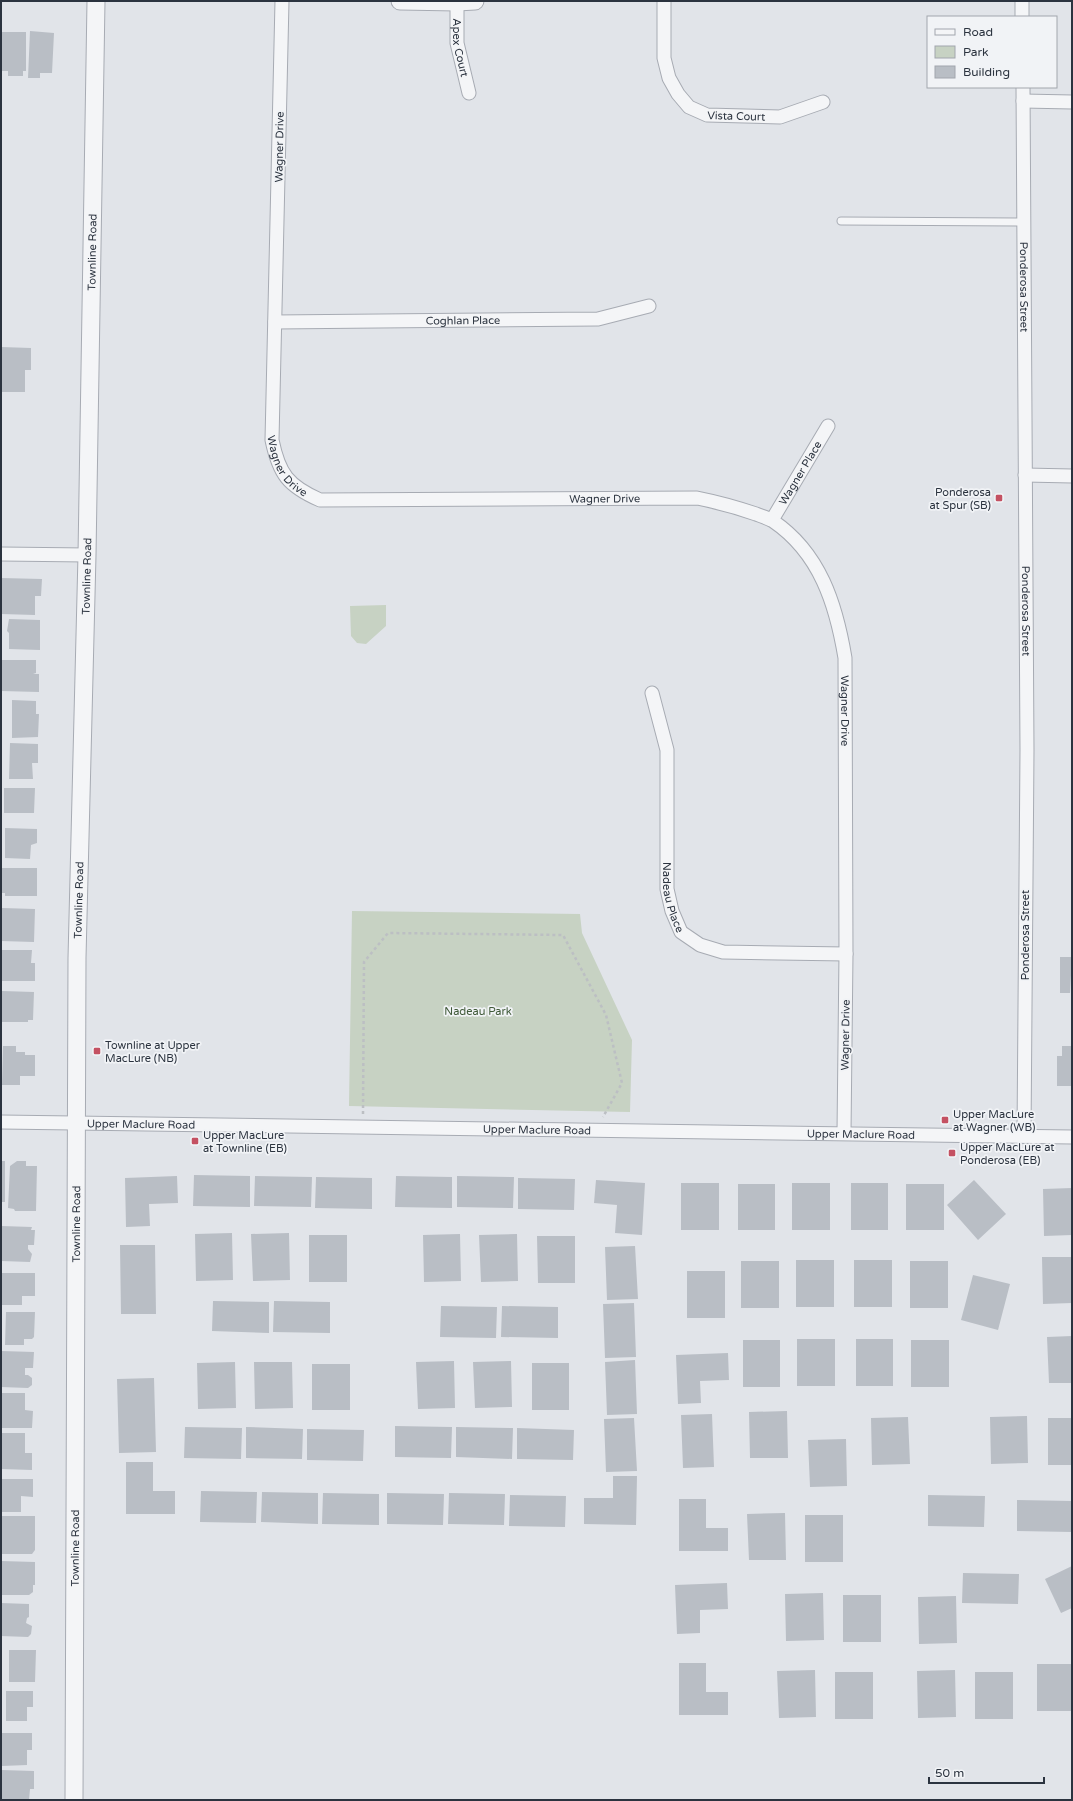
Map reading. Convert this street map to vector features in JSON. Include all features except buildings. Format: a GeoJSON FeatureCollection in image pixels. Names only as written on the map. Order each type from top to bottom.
{"type":"FeatureCollection","features":[{"type":"Feature","properties":{"kind":"street","name":"Townline Road"},"geometry":{"type":"LineString","coordinates":[[74,1800],[77,958],[87,555],[96,1]]}},
{"type":"Feature","properties":{"kind":"street","name":"Wagner Drive"},"geometry":{"type":"LineString","coordinates":[[282,1],[272,440],[276,459],[286,479],[302,492],[320,500],[697,498],[722,503],[772,520],[792,536],[809,556],[832,600],[840,627],[845,658],[846,954],[844,1133]]}},
{"type":"Feature","properties":{"kind":"street"},"geometry":{"type":"LineString","coordinates":[[400,1],[475,1]]}},
{"type":"Feature","properties":{"kind":"street","name":"Vista Court"},"geometry":{"type":"LineString","coordinates":[[664,1],[664,58],[669,78],[678,94],[689,107],[707,115],[780,117],[824,102]]}},
{"type":"Feature","properties":{"kind":"street"},"geometry":{"type":"LineString","coordinates":[[1022,1],[1022,16]]}},
{"type":"Feature","properties":{"kind":"street","name":"Apex Court"},"geometry":{"type":"LineString","coordinates":[[457,2],[457,43],[469,93]]}},
{"type":"Feature","properties":{"kind":"street","name":"Ponderosa Street"},"geometry":{"type":"LineString","coordinates":[[1023,88],[1027,758],[1024,1136]]}},
{"type":"Feature","properties":{"kind":"street"},"geometry":{"type":"LineString","coordinates":[[1023,101],[1072,102]]}},
{"type":"Feature","properties":{"kind":"street","name":"Coghlan Place"},"geometry":{"type":"LineString","coordinates":[[275,322],[598,320],[649,306]]}},
{"type":"Feature","properties":{"kind":"street","name":"Wagner Place"},"geometry":{"type":"LineString","coordinates":[[772,520],[828,426]]}},
{"type":"Feature","properties":{"kind":"street"},"geometry":{"type":"LineString","coordinates":[[1025,475],[1072,476]]}},
{"type":"Feature","properties":{"kind":"street"},"geometry":{"type":"LineString","coordinates":[[1,554],[87,555]]}},
{"type":"Feature","properties":{"kind":"street","name":"Nadeau Place"},"geometry":{"type":"LineString","coordinates":[[652,693],[667,750],[667,889],[672,911],[681,932],[700,945],[723,952],[846,954]]}},
{"type":"Feature","properties":{"kind":"street","name":"Upper Maclure Road"},"geometry":{"type":"LineString","coordinates":[[1,1122],[596,1129],[1072,1137]]}},
{"type":"Feature","properties":{"kind":"lane"},"geometry":{"type":"LineString","coordinates":[[841,221],[1024,222]]}},
{"type":"Feature","properties":{"kind":"path"},"geometry":{"type":"LineString","coordinates":[[363,1126],[364,962],[388,933],[412,933],[563,936],[606,1015],[622,1083],[596,1129]]}},
{"type":"Feature","properties":{"kind":"green space"},"geometry":{"type":"Polygon","coordinates":[[[386,605],[386,626],[366,644],[357,643],[351,636],[350,606],[386,605]]]}},
{"type":"Feature","properties":{"kind":"green space","name":"Nadeau Park"},"geometry":{"type":"Polygon","coordinates":[[[352,911],[580,914],[582,933],[632,1040],[630,1112],[349,1106],[352,911]]]}},
{"type":"Feature","properties":{"kind":"place","name":"Ponderosa at Spur (SB)"},"geometry":{"type":"Point","coordinates":[999,498]}},
{"type":"Feature","properties":{"kind":"place","name":"Townline at Upper MacLure (NB)"},"geometry":{"type":"Point","coordinates":[97,1051]}},
{"type":"Feature","properties":{"kind":"place","name":"Upper MacLure at Wagner (WB)"},"geometry":{"type":"Point","coordinates":[945,1120]}},
{"type":"Feature","properties":{"kind":"place","name":"Upper MacLure at Townline (EB)"},"geometry":{"type":"Point","coordinates":[195,1141]}},
{"type":"Feature","properties":{"kind":"place","name":"Upper MacLure at Ponderosa (EB)"},"geometry":{"type":"Point","coordinates":[952,1153]}}]}
